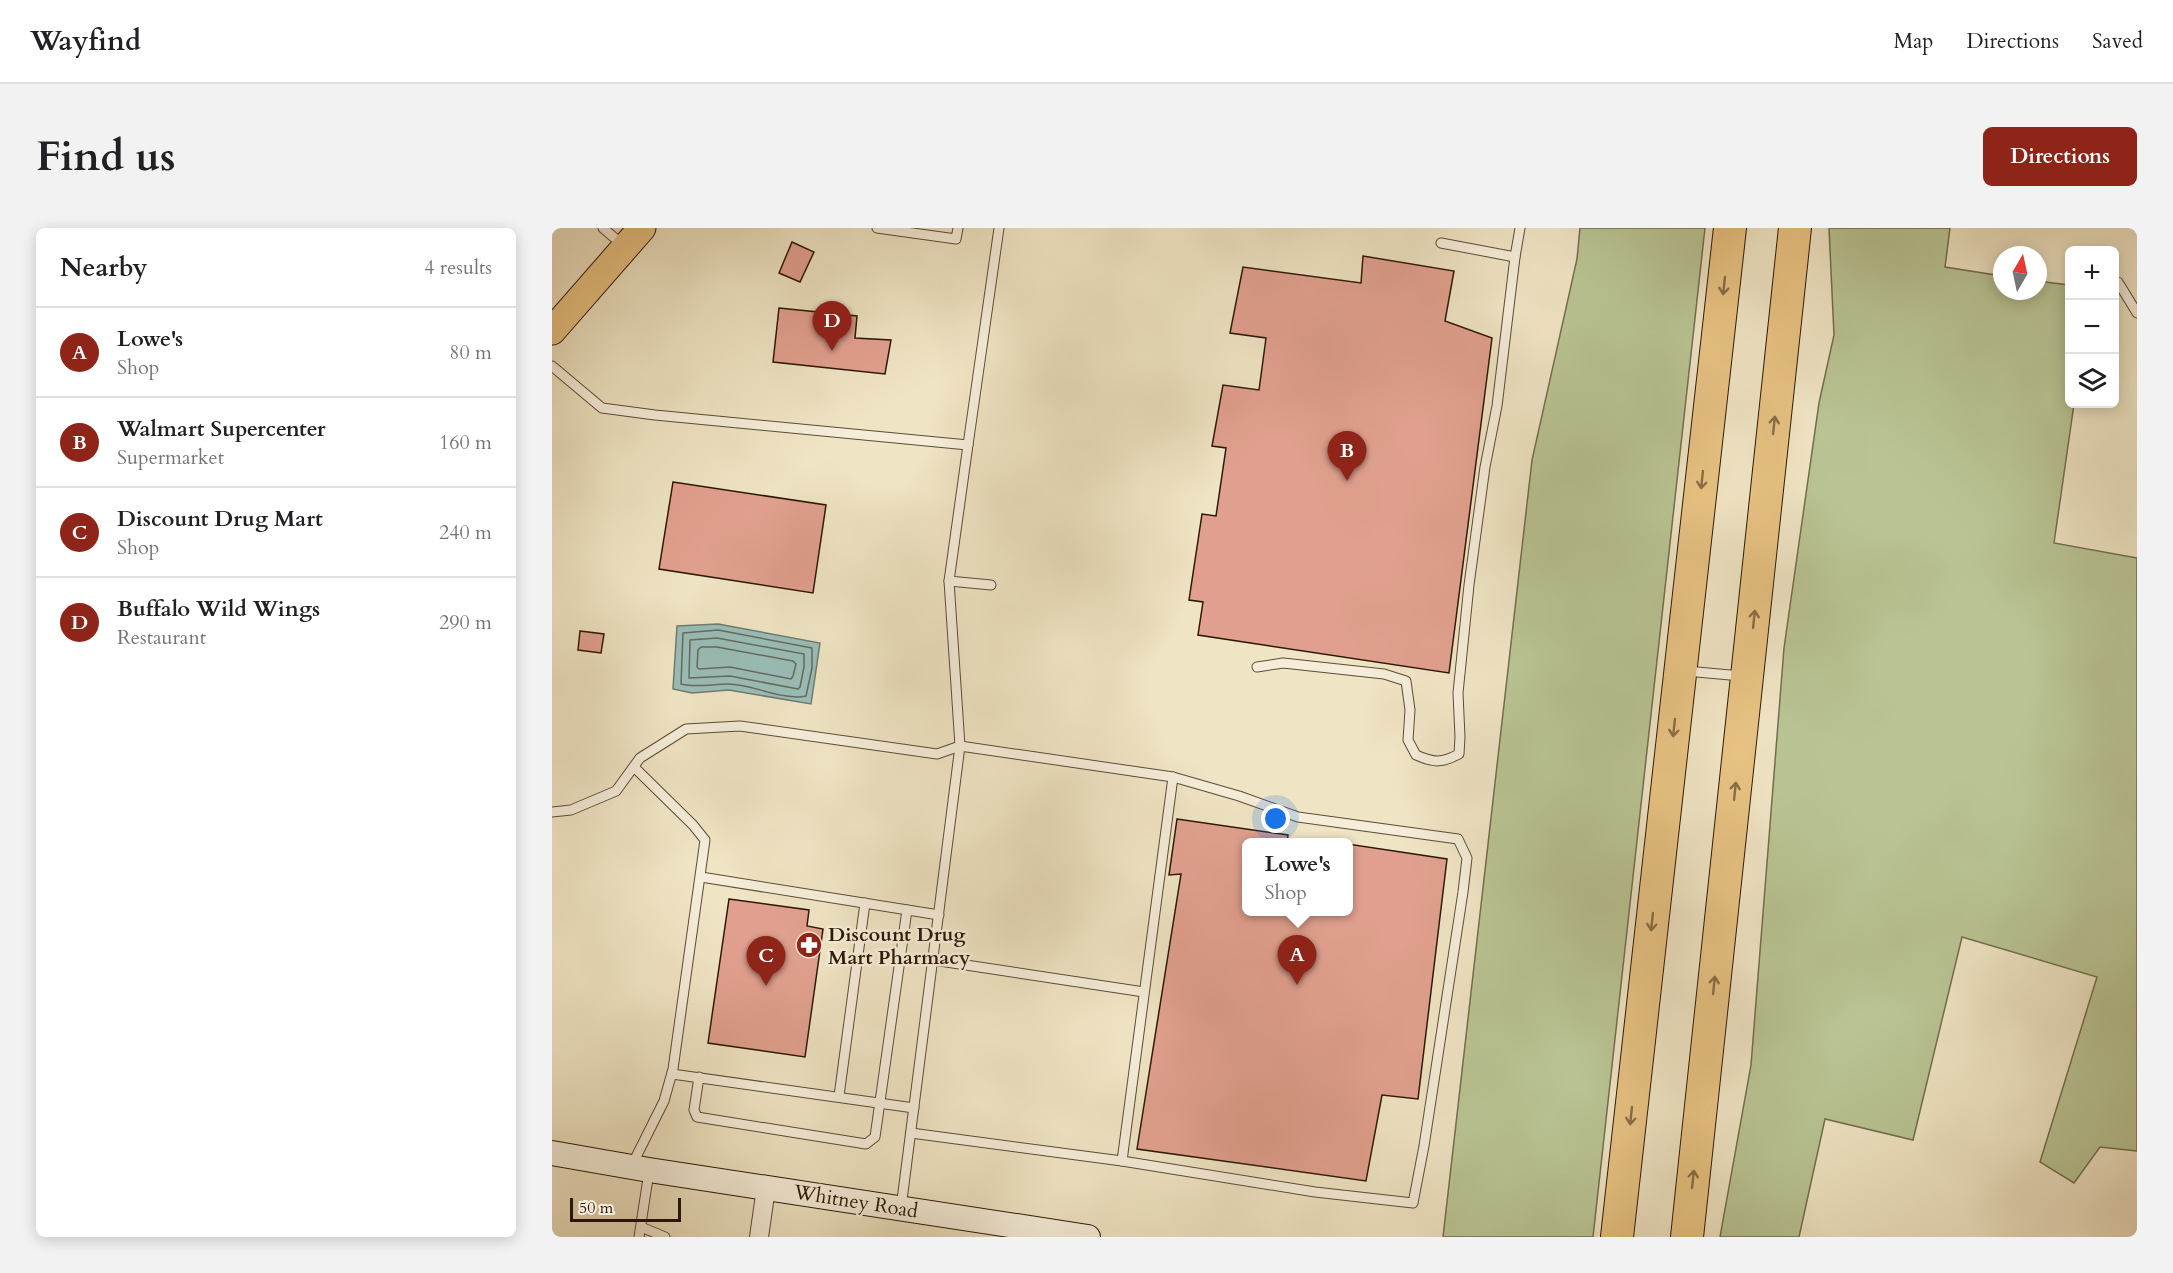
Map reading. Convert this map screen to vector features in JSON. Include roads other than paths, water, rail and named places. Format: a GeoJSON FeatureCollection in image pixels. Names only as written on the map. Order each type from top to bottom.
{"type":"FeatureCollection","features":[{"type":"Feature","properties":{"kind":"highway"},"geometry":{"type":"LineString","coordinates":[[1617,1237],[1730,228]]}},
{"type":"Feature","properties":{"kind":"highway"},"geometry":{"type":"LineString","coordinates":[[1687,1237],[1796,228]]}},
{"type":"Feature","properties":{"kind":"main road"},"geometry":{"type":"LineString","coordinates":[[552,331],[634,238]]}},
{"type":"Feature","properties":{"kind":"street","name":"Whitney Road"},"geometry":{"type":"LineString","coordinates":[[552,1153],[901,1208],[1029,1233],[1088,1237]]}},
{"type":"Feature","properties":{"kind":"street","name":"Whitney Road"},"geometry":{"type":"LineString","coordinates":[[759,1237],[766,1188]]}},
{"type":"Feature","properties":{"kind":"lane"},"geometry":{"type":"LineString","coordinates":[[603,228],[634,238]]}},
{"type":"Feature","properties":{"kind":"lane"},"geometry":{"type":"LineString","coordinates":[[877,228],[956,239],[958,228]]}},
{"type":"Feature","properties":{"kind":"lane"},"geometry":{"type":"LineString","coordinates":[[901,1208],[960,746],[950,581],[999,228]]}},
{"type":"Feature","properties":{"kind":"lane"},"geometry":{"type":"LineString","coordinates":[[1257,667],[1283,663],[1384,674],[1406,681],[1410,710],[1408,740],[1416,755],[1430,761],[1447,760],[1459,753],[1458,693],[1469,585],[1485,467],[1497,406],[1520,228]]}},
{"type":"Feature","properties":{"kind":"lane"},"geometry":{"type":"LineString","coordinates":[[1441,243],[1515,257]]}},
{"type":"Feature","properties":{"kind":"lane"},"geometry":{"type":"LineString","coordinates":[[2119,284],[2137,313]]}},
{"type":"Feature","properties":{"kind":"lane"},"geometry":{"type":"LineString","coordinates":[[552,366],[602,408],[968,445]]}},
{"type":"Feature","properties":{"kind":"lane"},"geometry":{"type":"LineString","coordinates":[[950,581],[991,585]]}},
{"type":"Feature","properties":{"kind":"lane"},"geometry":{"type":"LineString","coordinates":[[1681,670],[1747,677]]}},
{"type":"Feature","properties":{"kind":"lane"},"geometry":{"type":"LineString","coordinates":[[552,812],[571,810],[616,791],[640,758],[686,729],[740,726],[937,754],[960,746],[1173,777],[1239,796],[1298,817],[1458,839],[1467,858],[1457,936],[1413,1203],[1315,1192],[1122,1161],[911,1133]]}},
{"type":"Feature","properties":{"kind":"lane"},"geometry":{"type":"LineString","coordinates":[[634,767],[693,825],[705,840],[672,1074],[640,1168],[640,1232],[665,1237]]}},
{"type":"Feature","properties":{"kind":"lane"},"geometry":{"type":"LineString","coordinates":[[1122,1161],[1173,777]]}},
{"type":"Feature","properties":{"kind":"lane"},"geometry":{"type":"LineString","coordinates":[[701,878],[939,915]]}},
{"type":"Feature","properties":{"kind":"lane"},"geometry":{"type":"LineString","coordinates":[[839,1096],[865,903]]}},
{"type":"Feature","properties":{"kind":"lane"},"geometry":{"type":"LineString","coordinates":[[699,1077],[694,1110],[697,1117],[866,1144],[875,1137],[907,910]]}},
{"type":"Feature","properties":{"kind":"lane"},"geometry":{"type":"LineString","coordinates":[[933,960],[1144,992]]}},
{"type":"Feature","properties":{"kind":"lane"},"geometry":{"type":"LineString","coordinates":[[672,1074],[914,1108]]}},
{"type":"Feature","properties":{"kind":"water"},"geometry":{"type":"Polygon","coordinates":[[[718,624],[820,643],[811,704],[729,690],[692,693],[673,689],[677,626],[718,624]]]}},
{"type":"Feature","properties":{"kind":"place","name":"Buffalo Wild Wings"},"geometry":{"type":"Point","coordinates":[832,351]}},
{"type":"Feature","properties":{"kind":"place","name":"Walmart Supercenter"},"geometry":{"type":"Point","coordinates":[1347,481]}},
{"type":"Feature","properties":{"kind":"place","name":"Discount Drug Mart Pharmacy"},"geometry":{"type":"Point","coordinates":[809,945]}},
{"type":"Feature","properties":{"kind":"place","name":"Lowe's"},"geometry":{"type":"Point","coordinates":[1297,985]}},
{"type":"Feature","properties":{"kind":"place","name":"Discount Drug Mart"},"geometry":{"type":"Point","coordinates":[766,986]}}]}
